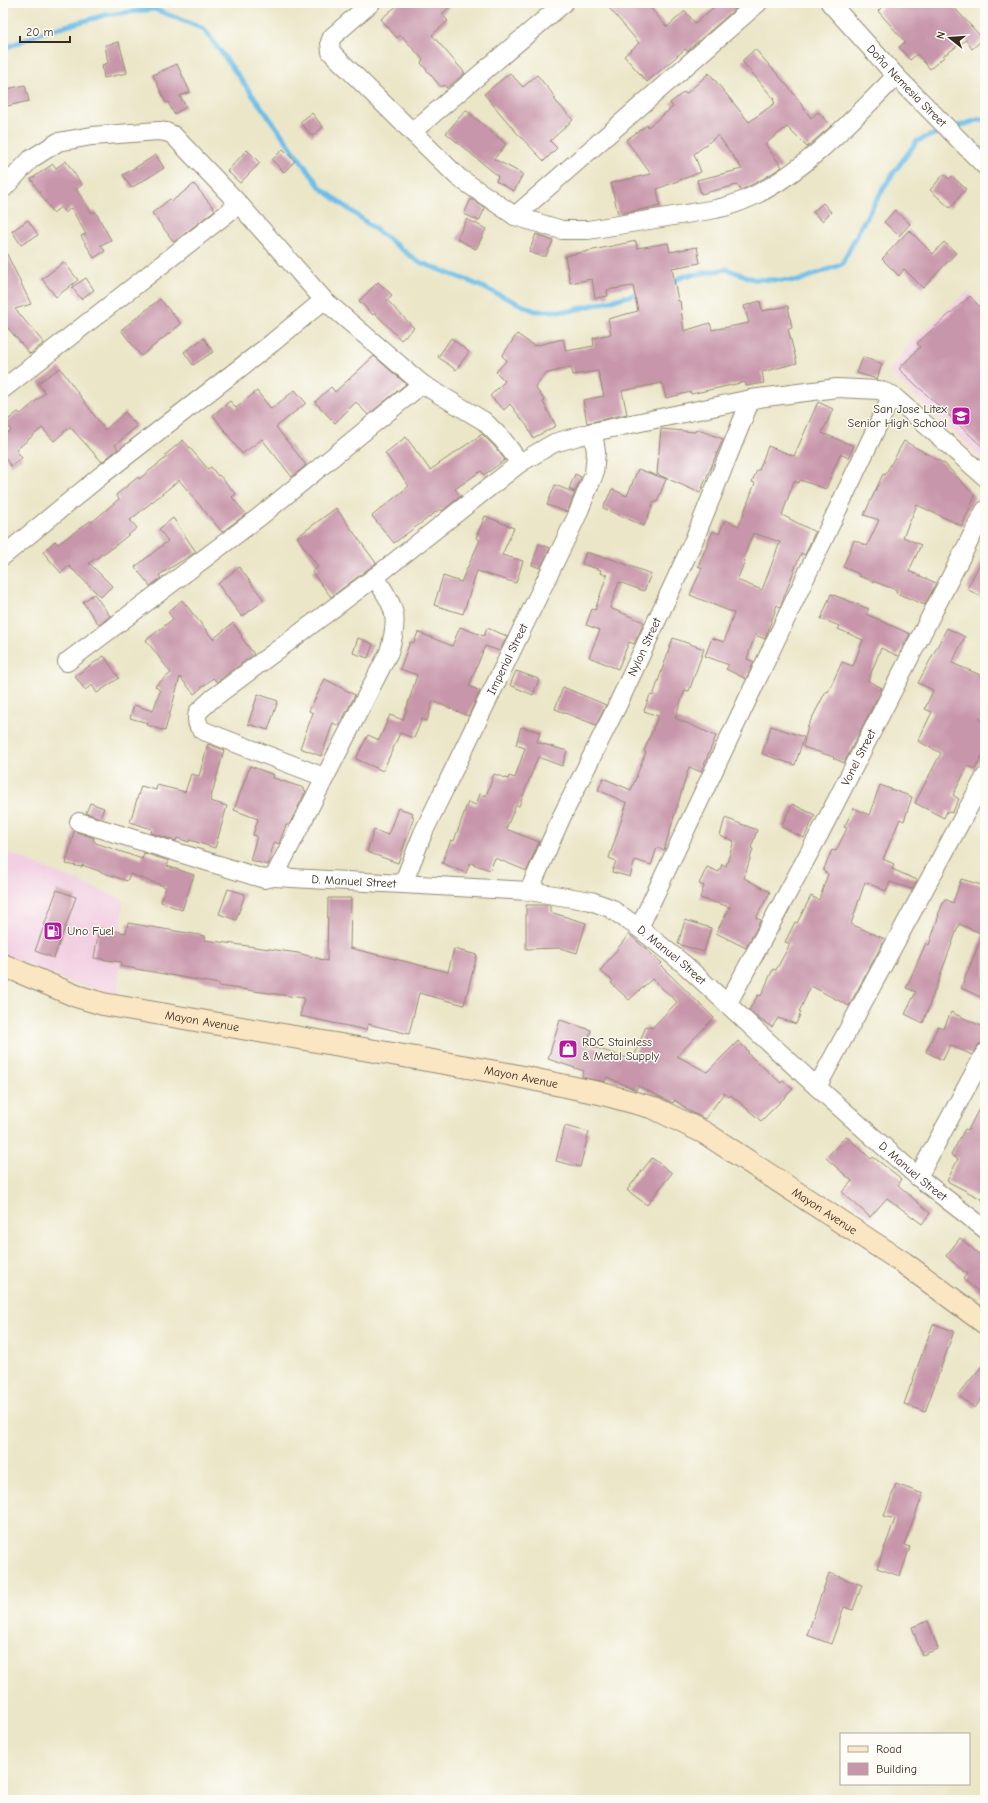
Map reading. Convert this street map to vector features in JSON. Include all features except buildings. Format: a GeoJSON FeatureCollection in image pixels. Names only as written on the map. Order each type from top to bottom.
{"type":"FeatureCollection","features":[{"type":"Feature","properties":{"kind":"main road","name":"Mayon Avenue"},"geometry":{"type":"LineString","coordinates":[[3,965],[76,996],[103,1004],[508,1074],[599,1093],[654,1108],[705,1133],[904,1263],[985,1323]]}},
{"type":"Feature","properties":{"kind":"street"},"geometry":{"type":"LineString","coordinates":[[370,3],[332,37],[330,50],[458,177],[515,216],[562,230],[588,230],[732,206],[758,194],[811,157],[846,126],[896,76]]}},
{"type":"Feature","properties":{"kind":"street"},"geometry":{"type":"LineString","coordinates":[[412,132],[564,3]]}},
{"type":"Feature","properties":{"kind":"street"},"geometry":{"type":"LineString","coordinates":[[515,216],[758,3]]}},
{"type":"Feature","properties":{"kind":"street","name":"Doña Nemesia Street"},"geometry":{"type":"LineString","coordinates":[[830,3],[896,76],[985,166]]}},
{"type":"Feature","properties":{"kind":"street"},"geometry":{"type":"LineString","coordinates":[[3,189],[31,159],[58,142],[92,136],[166,132],[173,135],[239,204],[324,300],[422,384],[484,421],[503,440],[520,463]]}},
{"type":"Feature","properties":{"kind":"street"},"geometry":{"type":"LineString","coordinates":[[3,389],[239,204]]}},
{"type":"Feature","properties":{"kind":"street"},"geometry":{"type":"LineString","coordinates":[[3,556],[103,474],[272,343],[324,300]]}},
{"type":"Feature","properties":{"kind":"street"},"geometry":{"type":"LineString","coordinates":[[67,662],[258,518],[422,384]]}},
{"type":"Feature","properties":{"kind":"street"},"geometry":{"type":"LineString","coordinates":[[324,777],[204,731],[199,728],[198,724],[197,714],[199,710],[375,577],[520,463],[554,443],[593,432],[751,399],[837,388],[879,390],[892,395],[985,477]]}},
{"type":"Feature","properties":{"kind":"street"},"geometry":{"type":"LineString","coordinates":[[639,928],[892,395]]}},
{"type":"Feature","properties":{"kind":"street","name":"Nylon Street"},"geometry":{"type":"LineString","coordinates":[[529,891],[562,816],[618,704],[694,540],[751,399]]}},
{"type":"Feature","properties":{"kind":"street","name":"Imperial Street"},"geometry":{"type":"LineString","coordinates":[[403,884],[423,833],[576,518],[594,474],[596,452],[593,432]]}},
{"type":"Feature","properties":{"kind":"street","name":"Vonel Street"},"geometry":{"type":"LineString","coordinates":[[728,1003],[821,831],[985,510]]}},
{"type":"Feature","properties":{"kind":"street"},"geometry":{"type":"LineString","coordinates":[[274,877],[389,652],[395,632],[396,619],[388,597],[375,577]]}},
{"type":"Feature","properties":{"kind":"street"},"geometry":{"type":"LineString","coordinates":[[817,1087],[985,777]]}},
{"type":"Feature","properties":{"kind":"street","name":"D. Manuel Street"},"geometry":{"type":"LineString","coordinates":[[79,822],[264,879],[274,877],[529,891],[591,901],[610,908],[639,928],[685,965],[728,1003],[817,1087],[918,1177],[985,1229]]}},
{"type":"Feature","properties":{"kind":"street"},"geometry":{"type":"LineString","coordinates":[[918,1177],[985,1053]]}},
{"type":"Feature","properties":{"kind":"shaded area","name":"San Jose Litex Senior High School"},"geometry":{"type":"Polygon","coordinates":[[[968,291],[985,309],[985,461],[889,372],[911,342],[968,291]]]}},
{"type":"Feature","properties":{"kind":"shaded area"},"geometry":{"type":"Polygon","coordinates":[[[3,851],[123,899],[118,995],[70,982],[3,954],[3,851]]]}},
{"type":"Feature","properties":{"kind":"waterway"},"geometry":{"type":"LineString","coordinates":[[3,49],[41,33],[105,15],[154,9],[204,29],[321,188],[417,261],[469,281],[535,311],[570,311],[641,293]]}},
{"type":"Feature","properties":{"kind":"waterway"},"geometry":{"type":"LineString","coordinates":[[952,128],[981,119],[985,120]]}},
{"type":"Feature","properties":{"kind":"waterway"},"geometry":{"type":"LineString","coordinates":[[669,283],[685,276],[727,269],[753,279],[798,281],[842,264],[860,228],[889,179],[917,141],[945,130]]}},
{"type":"Feature","properties":{"kind":"place","name":"San Jose Litex Senior High School"},"geometry":{"type":"Point","coordinates":[961,416]}},
{"type":"Feature","properties":{"kind":"place","name":"Uno Fuel"},"geometry":{"type":"Point","coordinates":[53,931]}},
{"type":"Feature","properties":{"kind":"place","name":"RDC Stainless & Metal Supply"},"geometry":{"type":"Point","coordinates":[568,1049]}}]}
